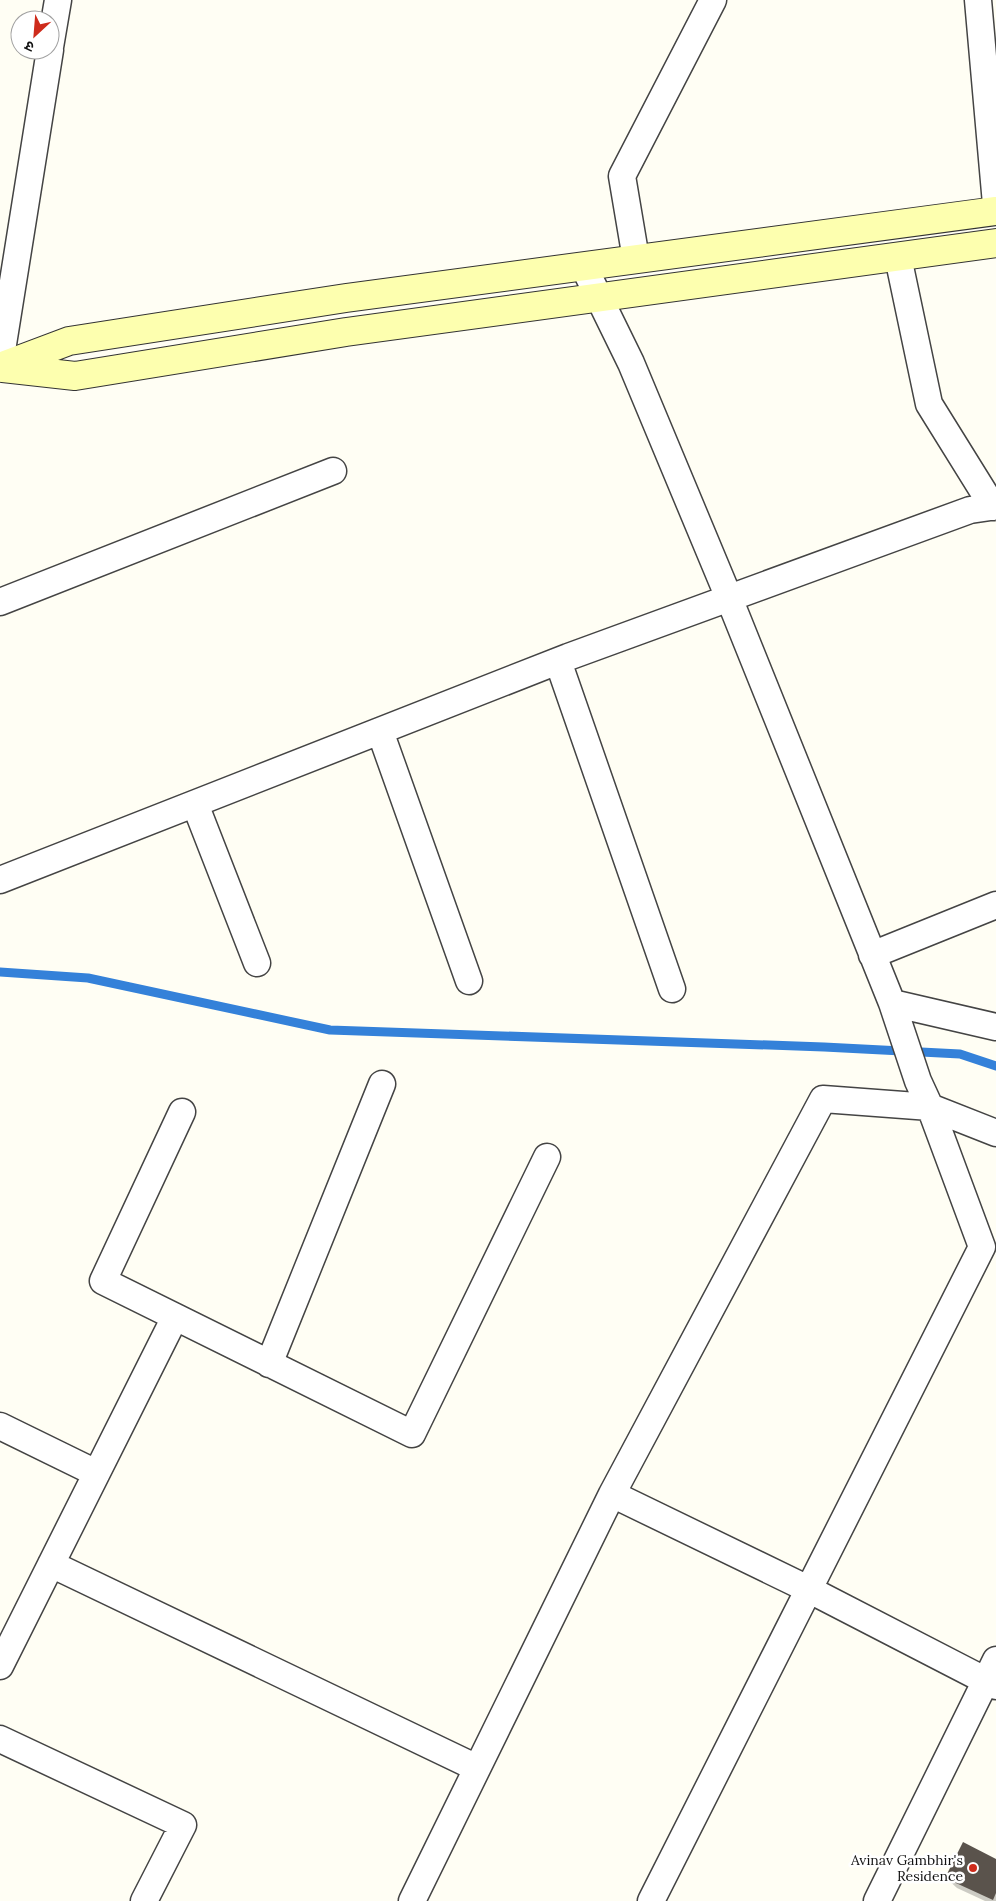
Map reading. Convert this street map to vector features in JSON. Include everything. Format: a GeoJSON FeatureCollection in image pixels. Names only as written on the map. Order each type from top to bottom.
{"type":"FeatureCollection","features":[{"type":"Feature","properties":{"kind":"street"},"geometry":{"type":"LineString","coordinates":[[636,259],[622,176],[713,0]]}},
{"type":"Feature","properties":{"kind":"street"},"geometry":{"type":"LineString","coordinates":[[978,0],[996,204]]}},
{"type":"Feature","properties":{"kind":"street"},"geometry":{"type":"LineString","coordinates":[[0,363],[48,60]]}},
{"type":"Feature","properties":{"kind":"street"},"geometry":{"type":"LineString","coordinates":[[0,367],[69,341],[346,298],[996,211]]}},
{"type":"Feature","properties":{"kind":"street"},"geometry":{"type":"LineString","coordinates":[[0,367],[75,376],[346,332],[996,244]]}},
{"type":"Feature","properties":{"kind":"street"},"geometry":{"type":"LineString","coordinates":[[0,880],[558,661],[970,510],[995,507],[929,404],[898,257]]}},
{"type":"Feature","properties":{"kind":"street"},"geometry":{"type":"LineString","coordinates":[[584,267],[631,363],[729,598],[896,1015],[918,1081],[930,1107],[982,1247],[651,1901]]}},
{"type":"Feature","properties":{"kind":"street"},"geometry":{"type":"LineString","coordinates":[[0,602],[333,471]]}},
{"type":"Feature","properties":{"kind":"street"},"geometry":{"type":"LineString","coordinates":[[558,661],[672,989]]}},
{"type":"Feature","properties":{"kind":"street"},"geometry":{"type":"LineString","coordinates":[[380,731],[469,982]]}},
{"type":"Feature","properties":{"kind":"street"},"geometry":{"type":"LineString","coordinates":[[194,804],[257,963]]}},
{"type":"Feature","properties":{"kind":"street"},"geometry":{"type":"LineString","coordinates":[[872,955],[996,905]]}},
{"type":"Feature","properties":{"kind":"street"},"geometry":{"type":"LineString","coordinates":[[896,1015],[996,1027]]}},
{"type":"Feature","properties":{"kind":"street"},"geometry":{"type":"LineString","coordinates":[[269,1364],[382,1084]]}},
{"type":"Feature","properties":{"kind":"street"},"geometry":{"type":"LineString","coordinates":[[412,1901],[612,1494],[824,1099],[930,1107],[996,1133]]}},
{"type":"Feature","properties":{"kind":"street"},"geometry":{"type":"LineString","coordinates":[[182,1112],[103,1281],[412,1434],[547,1157]]}},
{"type":"Feature","properties":{"kind":"street"},"geometry":{"type":"LineString","coordinates":[[0,1666],[175,1317]]}},
{"type":"Feature","properties":{"kind":"street"},"geometry":{"type":"LineString","coordinates":[[0,1426],[96,1473]]}},
{"type":"Feature","properties":{"kind":"street"},"geometry":{"type":"LineString","coordinates":[[612,1494],[993,1676],[878,1901]]}},
{"type":"Feature","properties":{"kind":"street"},"geometry":{"type":"LineString","coordinates":[[51,1564],[477,1768]]}},
{"type":"Feature","properties":{"kind":"street"},"geometry":{"type":"LineString","coordinates":[[0,1740],[183,1825],[144,1901]]}},
{"type":"Feature","properties":{"kind":"building","name":"Avinav Gambhir's Residence"},"geometry":{"type":"Polygon","coordinates":[[[963,1842],[996,1859],[996,1893],[993,1900],[945,1878],[963,1842]]]}},
{"type":"Feature","properties":{"kind":"waterway"},"geometry":{"type":"LineString","coordinates":[[0,972],[88,978],[330,1030],[824,1047],[960,1054],[996,1066]]}},
{"type":"Feature","properties":{"kind":"place","name":"Avinav Gambhir's Residence"},"geometry":{"type":"Point","coordinates":[973,1868]}}]}
